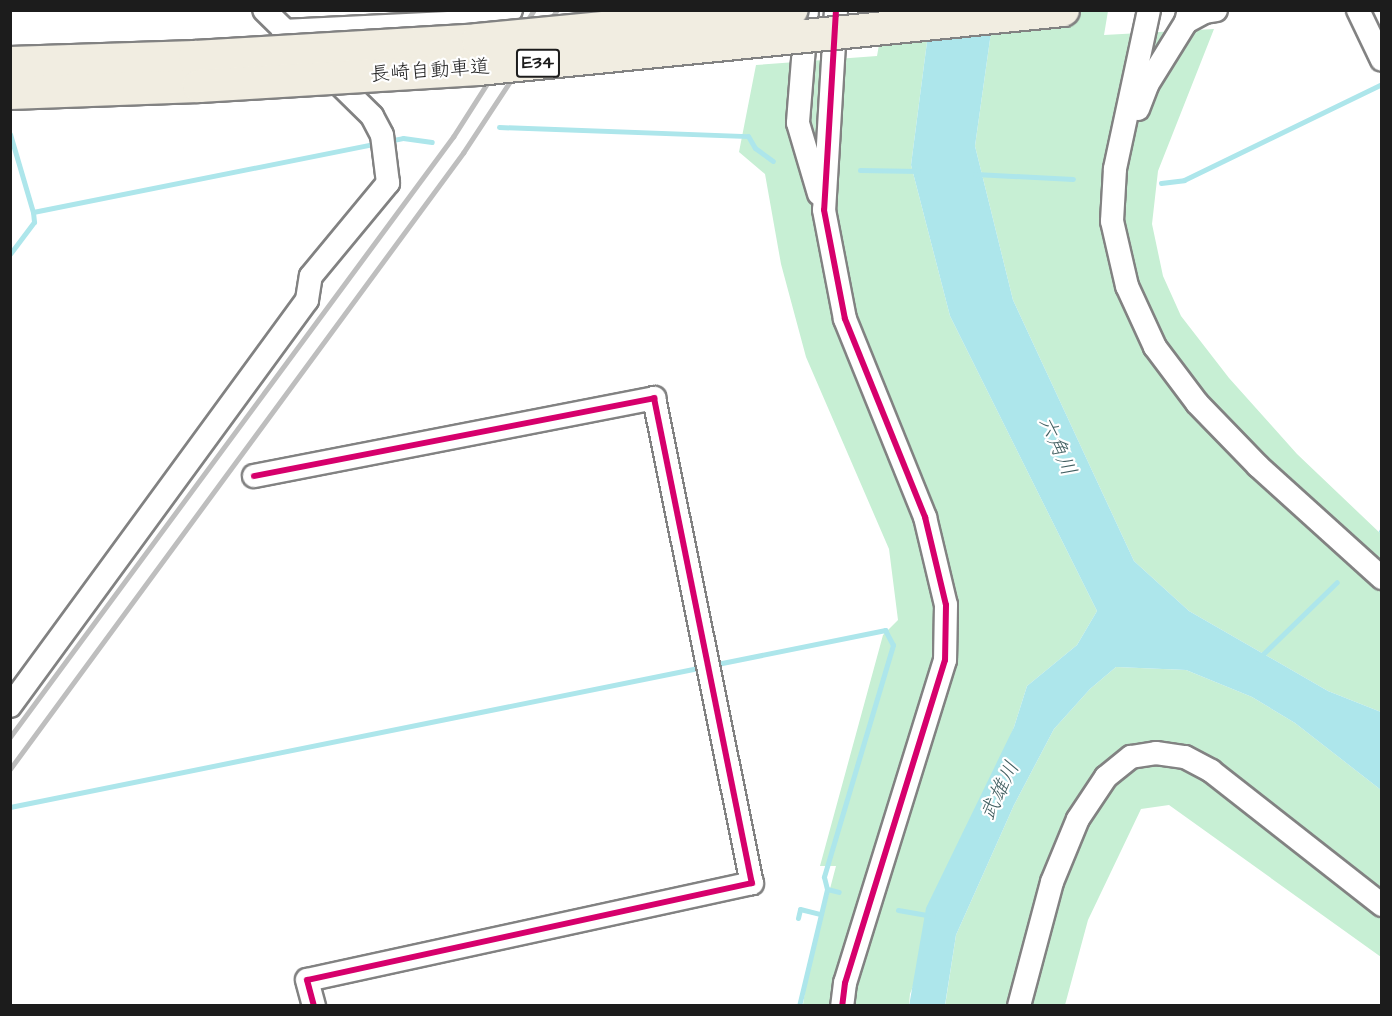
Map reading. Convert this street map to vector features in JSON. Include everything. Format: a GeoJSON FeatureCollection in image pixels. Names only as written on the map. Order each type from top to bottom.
{"type":"FeatureCollection","features":[{"type":"Feature","properties":{"kind":"highway","name":"長崎自動車道"},"geometry":{"type":"LineString","coordinates":[[10,63],[195,57],[478,40],[792,10]]}},
{"type":"Feature","properties":{"kind":"highway","name":"長崎自動車道"},"geometry":{"type":"LineString","coordinates":[[10,93],[199,86],[478,69],[1063,10]]}},
{"type":"Feature","properties":{"kind":"street"},"geometry":{"type":"LineString","coordinates":[[10,706],[307,300],[311,276],[388,183],[383,143],[372,116],[264,10]]}},
{"type":"Feature","properties":{"kind":"street"},"geometry":{"type":"LineString","coordinates":[[283,31],[505,20],[511,10]]}},
{"type":"Feature","properties":{"kind":"street"},"geometry":{"type":"LineString","coordinates":[[807,10],[798,123],[824,210],[844,319],[925,517],[946,605],[945,660],[846,983],[842,1005]]}},
{"type":"Feature","properties":{"kind":"street"},"geometry":{"type":"LineString","coordinates":[[824,210],[836,10]]}},
{"type":"Feature","properties":{"kind":"street"},"geometry":{"type":"LineString","coordinates":[[1149,10],[1115,169],[1112,221],[1127,286],[1155,347],[1197,403],[1258,466],[1382,579]]}},
{"type":"Feature","properties":{"kind":"street"},"geometry":{"type":"LineString","coordinates":[[1115,169],[1148,85],[1187,16],[1216,10]]}},
{"type":"Feature","properties":{"kind":"street"},"geometry":{"type":"LineString","coordinates":[[1358,10],[1382,60]]}},
{"type":"Feature","properties":{"kind":"street"},"geometry":{"type":"LineString","coordinates":[[254,476],[654,398],[752,883],[308,980],[314,1005]]}},
{"type":"Feature","properties":{"kind":"street"},"geometry":{"type":"LineString","coordinates":[[1019,1005],[1052,882],[1078,819],[1106,777],[1131,757],[1156,753],[1185,757],[1211,771],[1382,905]]}},
{"type":"Feature","properties":{"kind":"green space"},"geometry":{"type":"Polygon","coordinates":[[[885,11],[931,11],[911,165],[950,316],[1097,611],[1077,645],[1027,686],[1014,727],[910,994],[909,1005],[803,1005],[807,976],[836,866],[820,866],[883,635],[898,620],[889,549],[806,357],[781,264],[765,174],[739,152],[756,65],[877,56],[885,11]]]}},
{"type":"Feature","properties":{"kind":"green space"},"geometry":{"type":"Polygon","coordinates":[[[994,11],[1108,11],[1104,35],[1214,29],[1158,171],[1152,224],[1163,276],[1181,316],[1229,378],[1297,454],[1381,534],[1381,712],[1328,691],[1189,611],[1134,561],[1013,300],[975,146],[994,11]]]}},
{"type":"Feature","properties":{"kind":"green space"},"geometry":{"type":"Polygon","coordinates":[[[1116,667],[1186,670],[1252,697],[1295,723],[1381,790],[1381,957],[1169,805],[1141,809],[1088,920],[1065,1005],[945,1006],[956,935],[1014,805],[1054,729],[1090,689],[1116,667]]]}},
{"type":"Feature","properties":{"kind":"water"},"geometry":{"type":"Polygon","coordinates":[[[931,11],[994,11],[975,146],[1013,300],[1134,561],[1189,611],[1328,691],[1381,712],[1381,790],[1295,723],[1252,697],[1186,670],[1116,667],[1090,689],[1054,729],[1014,805],[956,935],[945,1005],[909,1006],[926,908],[1014,727],[1027,686],[1077,645],[1097,611],[950,316],[911,165],[931,11]]]}},
{"type":"Feature","properties":{"kind":"waterway"},"geometry":{"type":"LineString","coordinates":[[1161,183],[1184,180],[1382,84]]}},
{"type":"Feature","properties":{"kind":"waterway"},"geometry":{"type":"LineString","coordinates":[[499,127],[748,136],[755,148],[773,161]]}},
{"type":"Feature","properties":{"kind":"waterway"},"geometry":{"type":"LineString","coordinates":[[10,134],[34,222],[10,254]]}},
{"type":"Feature","properties":{"kind":"waterway"},"geometry":{"type":"LineString","coordinates":[[388,141],[403,138],[432,142]]}},
{"type":"Feature","properties":{"kind":"waterway"},"geometry":{"type":"LineString","coordinates":[[33,212],[379,143]]}},
{"type":"Feature","properties":{"kind":"waterway"},"geometry":{"type":"LineString","coordinates":[[860,170],[918,171]]}},
{"type":"Feature","properties":{"kind":"waterway"},"geometry":{"type":"LineString","coordinates":[[975,174],[1073,179]]}},
{"type":"Feature","properties":{"kind":"waterway"},"geometry":{"type":"LineString","coordinates":[[1258,659],[1337,582]]}},
{"type":"Feature","properties":{"kind":"waterway"},"geometry":{"type":"LineString","coordinates":[[712,665],[885,630],[893,645],[824,877],[827,889]]}},
{"type":"Feature","properties":{"kind":"waterway"},"geometry":{"type":"LineString","coordinates":[[10,807],[703,667]]}},
{"type":"Feature","properties":{"kind":"waterway"},"geometry":{"type":"LineString","coordinates":[[799,1006],[827,889],[839,892]]}},
{"type":"Feature","properties":{"kind":"waterway"},"geometry":{"type":"LineString","coordinates":[[798,918],[800,909],[820,914]]}},
{"type":"Feature","properties":{"kind":"waterway"},"geometry":{"type":"LineString","coordinates":[[898,910],[932,916]]}},
{"type":"Feature","properties":{"kind":"railway"},"geometry":{"type":"LineString","coordinates":[[10,737],[453,137],[534,10]]}},
{"type":"Feature","properties":{"kind":"railway"},"geometry":{"type":"LineString","coordinates":[[10,769],[463,153],[557,10]]}},
{"type":"Feature","properties":{"kind":"cycle path"},"geometry":{"type":"LineString","coordinates":[[836,10],[824,210],[845,319],[925,517],[946,605],[945,660],[845,983],[842,1006]]}},
{"type":"Feature","properties":{"kind":"cycle path"},"geometry":{"type":"LineString","coordinates":[[254,476],[654,398],[752,883],[307,980],[314,1006]]}},
{"type":"Feature","properties":{"kind":"water label","name":"六角川"},"geometry":{"type":"Point","coordinates":[1057,446]}},
{"type":"Feature","properties":{"kind":"water label","name":"武雄川"},"geometry":{"type":"Point","coordinates":[1000,791]}}]}
